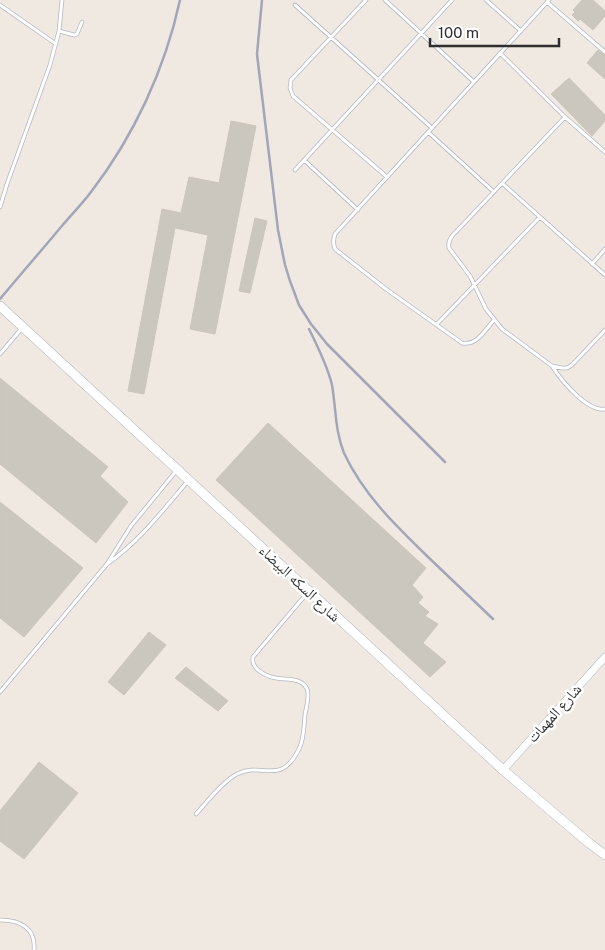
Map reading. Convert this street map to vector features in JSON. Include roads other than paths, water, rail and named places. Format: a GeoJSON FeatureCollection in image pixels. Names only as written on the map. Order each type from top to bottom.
{"type":"FeatureCollection","features":[{"type":"Feature","properties":{"kind":"street","name":"شارع السكه البيضاء"},"geometry":{"type":"LineString","coordinates":[[0,306],[503,770],[605,854]]}},
{"type":"Feature","properties":{"kind":"street","name":"شارع المهمات"},"geometry":{"type":"LineString","coordinates":[[503,770],[605,657]]}},
{"type":"Feature","properties":{"kind":"lane"},"geometry":{"type":"LineString","coordinates":[[0,207],[50,65],[59,31],[62,0]]}},
{"type":"Feature","properties":{"kind":"lane"},"geometry":{"type":"LineString","coordinates":[[366,0],[291,80],[290,88],[293,96],[388,177]]}},
{"type":"Feature","properties":{"kind":"lane"},"geometry":{"type":"LineString","coordinates":[[385,0],[474,82]]}},
{"type":"Feature","properties":{"kind":"lane"},"geometry":{"type":"LineString","coordinates":[[294,170],[452,0]]}},
{"type":"Feature","properties":{"kind":"lane"},"geometry":{"type":"LineString","coordinates":[[486,0],[520,31]]}},
{"type":"Feature","properties":{"kind":"lane"},"geometry":{"type":"LineString","coordinates":[[494,320],[477,340],[467,344],[457,340],[335,250],[333,239],[335,234],[548,1],[605,52]]}},
{"type":"Feature","properties":{"kind":"lane"},"geometry":{"type":"LineString","coordinates":[[0,5],[56,44]]}},
{"type":"Feature","properties":{"kind":"lane"},"geometry":{"type":"LineString","coordinates":[[294,5],[432,128]]}},
{"type":"Feature","properties":{"kind":"lane"},"geometry":{"type":"LineString","coordinates":[[59,31],[77,34],[82,22]]}},
{"type":"Feature","properties":{"kind":"lane"},"geometry":{"type":"LineString","coordinates":[[500,53],[565,117],[605,152]]}},
{"type":"Feature","properties":{"kind":"lane"},"geometry":{"type":"LineString","coordinates":[[565,117],[452,236],[448,244],[475,284],[486,309],[494,320],[511,336],[552,366],[561,380],[578,396],[597,409],[605,409]]}},
{"type":"Feature","properties":{"kind":"lane"},"geometry":{"type":"LineString","coordinates":[[428,132],[494,193]]}},
{"type":"Feature","properties":{"kind":"lane"},"geometry":{"type":"LineString","coordinates":[[304,160],[358,210]]}},
{"type":"Feature","properties":{"kind":"lane"},"geometry":{"type":"LineString","coordinates":[[502,184],[605,275]]}},
{"type":"Feature","properties":{"kind":"lane"},"geometry":{"type":"LineString","coordinates":[[437,324],[540,217]]}},
{"type":"Feature","properties":{"kind":"lane"},"geometry":{"type":"LineString","coordinates":[[592,264],[605,249]]}},
{"type":"Feature","properties":{"kind":"lane"},"geometry":{"type":"LineString","coordinates":[[0,354],[23,327]]}},
{"type":"Feature","properties":{"kind":"lane"},"geometry":{"type":"LineString","coordinates":[[552,366],[568,368],[605,330]]}},
{"type":"Feature","properties":{"kind":"lane"},"geometry":{"type":"LineString","coordinates":[[0,692],[107,564],[130,526],[178,470]]}},
{"type":"Feature","properties":{"kind":"lane"},"geometry":{"type":"LineString","coordinates":[[107,564],[136,541],[188,480]]}},
{"type":"Feature","properties":{"kind":"lane"},"geometry":{"type":"LineString","coordinates":[[196,814],[227,780],[236,774],[251,770],[274,772],[282,770],[290,764],[300,749],[308,695],[306,688],[301,682],[273,678],[264,674],[254,666],[253,659],[309,591]]}},
{"type":"Feature","properties":{"kind":"lane"},"geometry":{"type":"LineString","coordinates":[[0,920],[16,922],[29,930],[34,940],[34,950]]}},
{"type":"Feature","properties":{"kind":"railway"},"geometry":{"type":"LineString","coordinates":[[0,299],[88,196],[121,148],[157,76],[174,26],[180,0]]}},
{"type":"Feature","properties":{"kind":"railway"},"geometry":{"type":"LineString","coordinates":[[262,0],[257,54],[278,230],[285,265],[299,305],[327,344],[445,462]]}},
{"type":"Feature","properties":{"kind":"railway"},"geometry":{"type":"LineString","coordinates":[[309,329],[332,385],[341,445],[360,482],[403,533],[493,619]]}}]}
